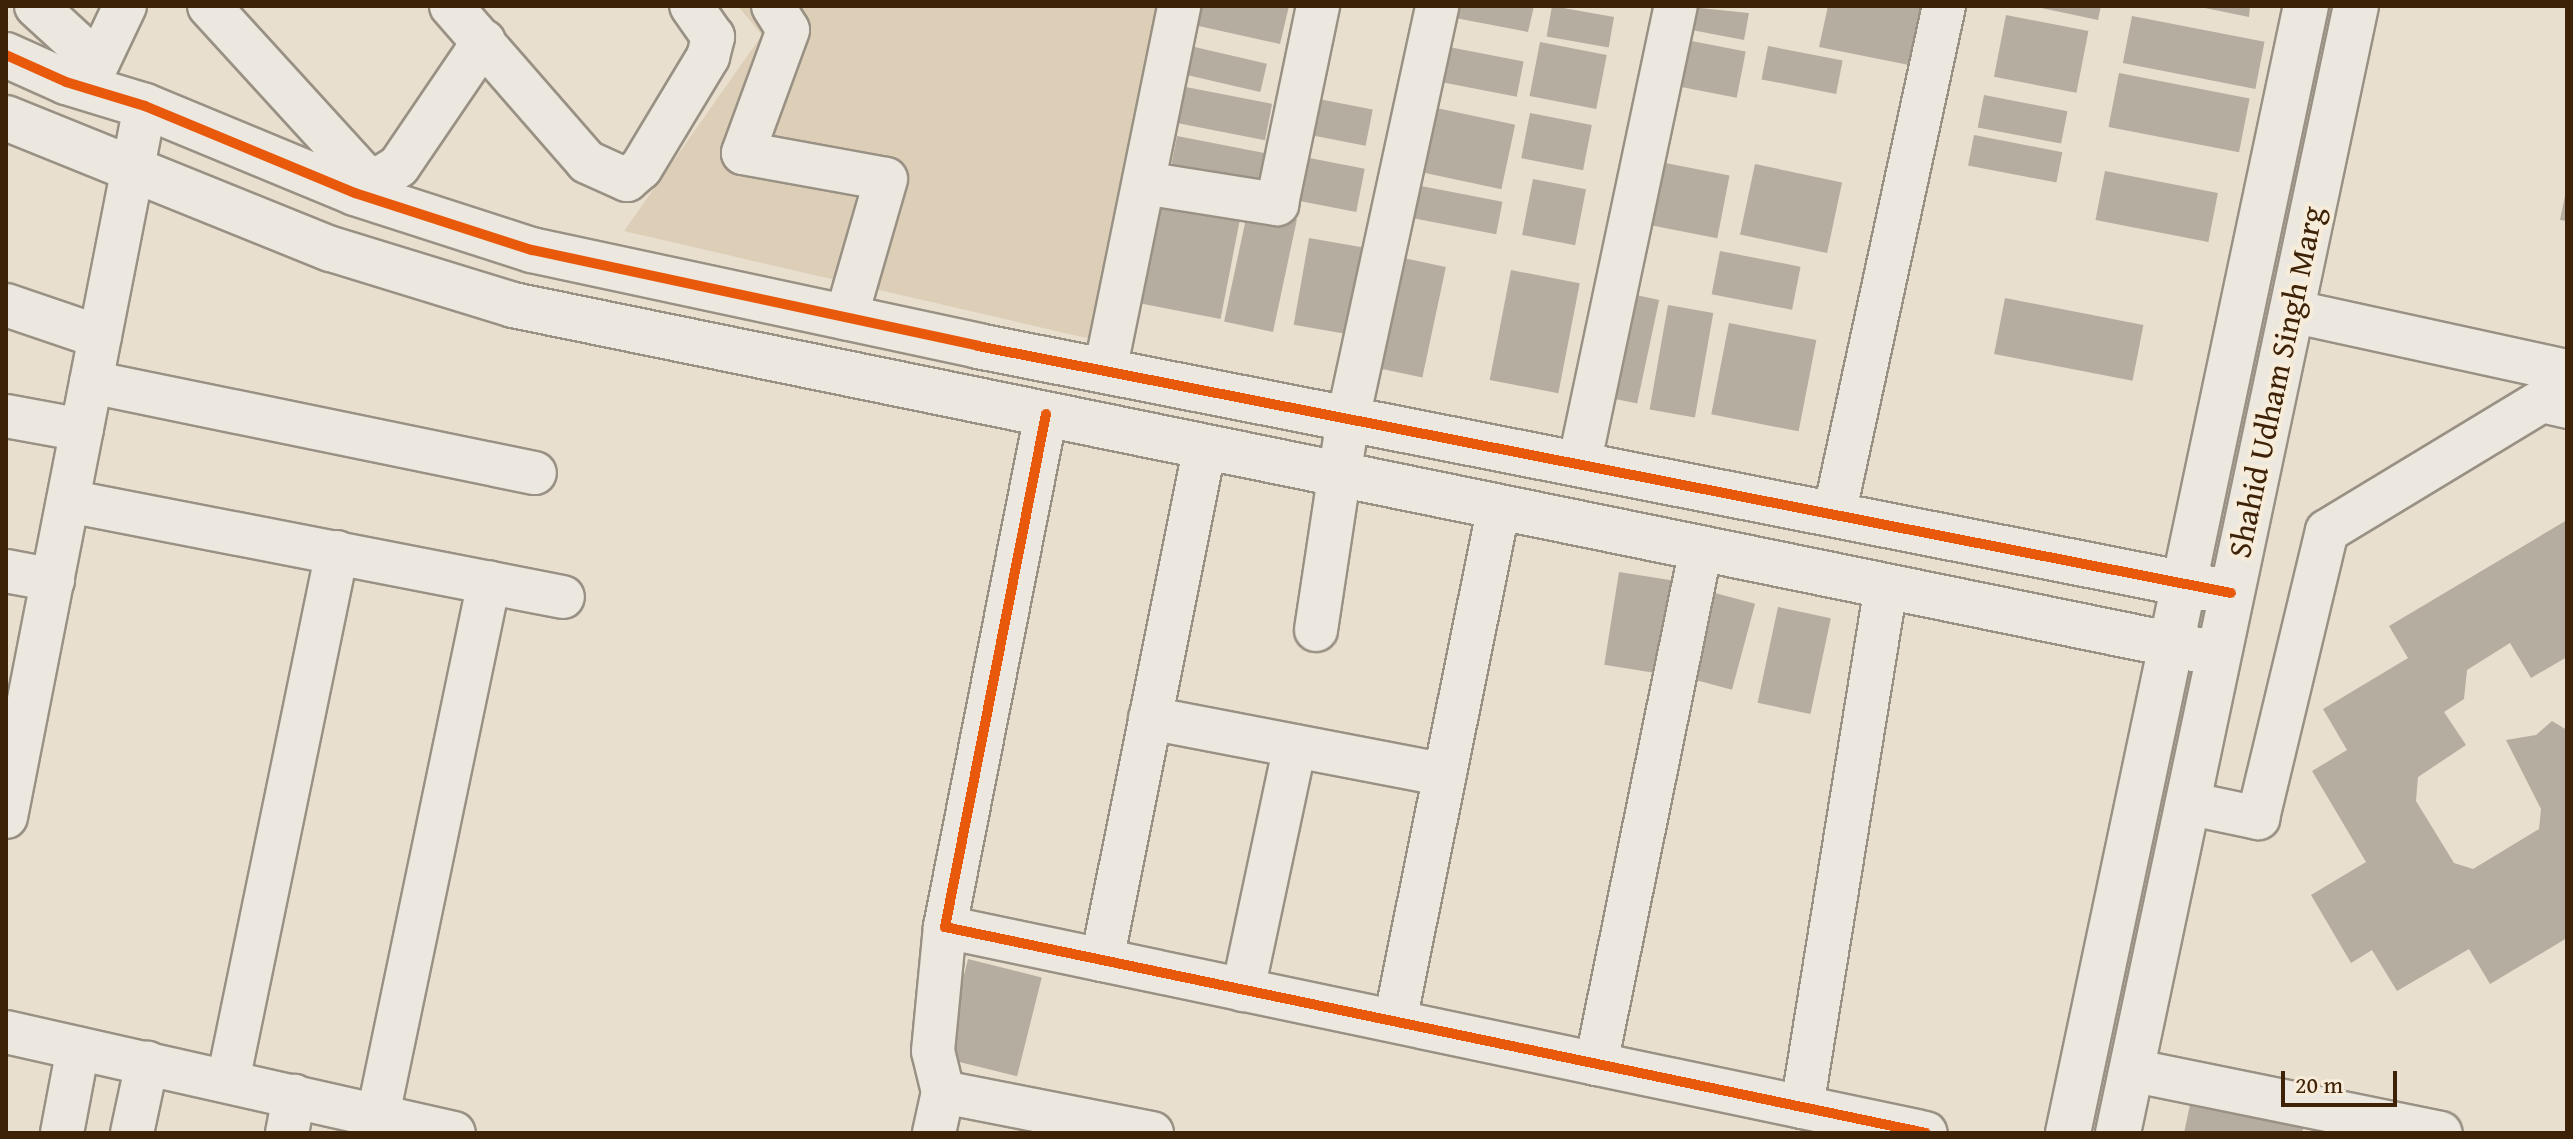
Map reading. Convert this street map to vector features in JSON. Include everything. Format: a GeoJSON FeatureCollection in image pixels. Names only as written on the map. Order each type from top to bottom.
{"type":"FeatureCollection","features":[{"type":"Feature","properties":{"kind":"street"},"geometry":{"type":"LineString","coordinates":[[36,6],[92,75]]}},
{"type":"Feature","properties":{"kind":"street"},"geometry":{"type":"LineString","coordinates":[[92,75],[125,6]]}},
{"type":"Feature","properties":{"kind":"street"},"geometry":{"type":"LineString","coordinates":[[209,6],[364,176],[380,178],[399,166],[484,41]]}},
{"type":"Feature","properties":{"kind":"street"},"geometry":{"type":"LineString","coordinates":[[451,6],[587,162],[627,180],[641,168],[708,57],[713,37],[696,7]]}},
{"type":"Feature","properties":{"kind":"street"},"geometry":{"type":"LineString","coordinates":[[773,6],[788,30],[743,153],[886,179],[846,318]]}},
{"type":"Feature","properties":{"kind":"street"},"geometry":{"type":"LineString","coordinates":[[1105,371],[1179,6]]}},
{"type":"Feature","properties":{"kind":"street"},"geometry":{"type":"LineString","coordinates":[[1144,183],[1277,204],[1318,6]]}},
{"type":"Feature","properties":{"kind":"street"},"geometry":{"type":"LineString","coordinates":[[1316,630],[1348,419],[1437,6]]}},
{"type":"Feature","properties":{"kind":"street"},"geometry":{"type":"LineString","coordinates":[[1579,465],[1676,6]]}},
{"type":"Feature","properties":{"kind":"street"},"geometry":{"type":"LineString","coordinates":[[1834,515],[1944,6]]}},
{"type":"Feature","properties":{"kind":"street","name":"Shahid Udham Singh Marg"},"geometry":{"type":"LineString","coordinates":[[2068,1133],[2306,6]]}},
{"type":"Feature","properties":{"kind":"street","name":"Shahid Udham Singh Marg"},"geometry":{"type":"LineString","coordinates":[[2118,1133],[2356,6]]}},
{"type":"Feature","properties":{"kind":"street"},"geometry":{"type":"LineString","coordinates":[[6,55],[92,75],[145,106],[355,193],[532,250],[1105,371],[2231,593]]}},
{"type":"Feature","properties":{"kind":"street"},"geometry":{"type":"LineString","coordinates":[[6,817],[16,707],[53,580],[145,106]]}},
{"type":"Feature","properties":{"kind":"street"},"geometry":{"type":"LineString","coordinates":[[6,118],[331,249],[513,305],[2218,654]]}},
{"type":"Feature","properties":{"kind":"street"},"geometry":{"type":"LineString","coordinates":[[6,305],[100,337]]}},
{"type":"Feature","properties":{"kind":"street"},"geometry":{"type":"LineString","coordinates":[[2291,311],[2567,371]]}},
{"type":"Feature","properties":{"kind":"street"},"geometry":{"type":"LineString","coordinates":[[91,382],[535,473]]}},
{"type":"Feature","properties":{"kind":"street"},"geometry":{"type":"LineString","coordinates":[[2187,803],[2258,818],[2327,531],[2542,401],[2567,407]]}},
{"type":"Feature","properties":{"kind":"street"},"geometry":{"type":"LineString","coordinates":[[934,1133],[943,1092],[933,1051],[945,927],[1046,414]]}},
{"type":"Feature","properties":{"kind":"street"},"geometry":{"type":"LineString","coordinates":[[6,416],[82,430]]}},
{"type":"Feature","properties":{"kind":"street"},"geometry":{"type":"LineString","coordinates":[[1102,960],[1205,446]]}},
{"type":"Feature","properties":{"kind":"street"},"geometry":{"type":"LineString","coordinates":[[68,501],[563,597]]}},
{"type":"Feature","properties":{"kind":"street"},"geometry":{"type":"LineString","coordinates":[[1395,1021],[1499,506]]}},
{"type":"Feature","properties":{"kind":"street"},"geometry":{"type":"LineString","coordinates":[[1596,1064],[1701,548]]}},
{"type":"Feature","properties":{"kind":"street"},"geometry":{"type":"LineString","coordinates":[[228,1081],[337,552]]}},
{"type":"Feature","properties":{"kind":"street"},"geometry":{"type":"LineString","coordinates":[[6,571],[53,580]]}},
{"type":"Feature","properties":{"kind":"street"},"geometry":{"type":"LineString","coordinates":[[378,1115],[489,582]]}},
{"type":"Feature","properties":{"kind":"street"},"geometry":{"type":"LineString","coordinates":[[1802,1107],[1886,586]]}},
{"type":"Feature","properties":{"kind":"street"},"geometry":{"type":"LineString","coordinates":[[1150,718],[1445,775]]}},
{"type":"Feature","properties":{"kind":"street"},"geometry":{"type":"LineString","coordinates":[[1243,990],[1295,746]]}},
{"type":"Feature","properties":{"kind":"street"},"geometry":{"type":"LineString","coordinates":[[945,927],[1926,1133]]}},
{"type":"Feature","properties":{"kind":"street"},"geometry":{"type":"LineString","coordinates":[[6,1032],[228,1081],[291,1114],[378,1115],[457,1133]]}},
{"type":"Feature","properties":{"kind":"street"},"geometry":{"type":"LineString","coordinates":[[62,1133],[78,1048]]}},
{"type":"Feature","properties":{"kind":"street"},"geometry":{"type":"LineString","coordinates":[[132,1133],[147,1063]]}},
{"type":"Feature","properties":{"kind":"street"},"geometry":{"type":"LineString","coordinates":[[2131,1070],[2441,1133]]}},
{"type":"Feature","properties":{"kind":"street"},"geometry":{"type":"LineString","coordinates":[[943,1092],[1152,1133]]}},
{"type":"Feature","properties":{"kind":"shaded area"},"geometry":{"type":"Polygon","coordinates":[[[738,6],[1158,6],[1091,339],[624,231],[762,35],[738,6]]]}},
{"type":"Feature","properties":{"kind":"building"},"geometry":{"type":"Polygon","coordinates":[[[1198,6],[1289,6],[1280,44],[1194,25],[1198,6]]]}},
{"type":"Feature","properties":{"kind":"building"},"geometry":{"type":"Polygon","coordinates":[[[1453,6],[1534,6],[1528,32],[1450,17],[1453,6]]]}},
{"type":"Feature","properties":{"kind":"building"},"geometry":{"type":"Polygon","coordinates":[[[1552,6],[1614,17],[1609,47],[1547,37],[1552,6]]]}},
{"type":"Feature","properties":{"kind":"building"},"geometry":{"type":"Polygon","coordinates":[[[1680,6],[1749,13],[1744,40],[1676,27],[1680,6]]]}},
{"type":"Feature","properties":{"kind":"building"},"geometry":{"type":"Polygon","coordinates":[[[1828,6],[1926,6],[1914,66],[1819,47],[1828,6]]]}},
{"type":"Feature","properties":{"kind":"building"},"geometry":{"type":"Polygon","coordinates":[[[2032,6],[2101,6],[2098,20],[2032,6]]]}},
{"type":"Feature","properties":{"kind":"building"},"geometry":{"type":"Polygon","coordinates":[[[2250,6],[2249,17],[2200,7],[2250,6]]]}},
{"type":"Feature","properties":{"kind":"building"},"geometry":{"type":"Polygon","coordinates":[[[2006,15],[2088,31],[2076,93],[1994,77],[2006,15]]]}},
{"type":"Feature","properties":{"kind":"building"},"geometry":{"type":"Polygon","coordinates":[[[2132,16],[2265,42],[2255,89],[2123,63],[2132,16]]]}},
{"type":"Feature","properties":{"kind":"building"},"geometry":{"type":"Polygon","coordinates":[[[1676,38],[1746,52],[1737,98],[1667,84],[1676,38]]]}},
{"type":"Feature","properties":{"kind":"building"},"geometry":{"type":"Polygon","coordinates":[[[1540,42],[1607,55],[1596,109],[1530,96],[1540,42]]]}},
{"type":"Feature","properties":{"kind":"building"},"geometry":{"type":"Polygon","coordinates":[[[1186,45],[1267,64],[1260,92],[1179,73],[1186,45]]]}},
{"type":"Feature","properties":{"kind":"building"},"geometry":{"type":"Polygon","coordinates":[[[1768,46],[1843,61],[1836,94],[1762,79],[1768,46]]]}},
{"type":"Feature","properties":{"kind":"building"},"geometry":{"type":"Polygon","coordinates":[[[1449,47],[1524,62],[1517,97],[1442,82],[1449,47]]]}},
{"type":"Feature","properties":{"kind":"building"},"geometry":{"type":"Polygon","coordinates":[[[2119,73],[2250,98],[2239,152],[2109,127],[2119,73]]]}},
{"type":"Feature","properties":{"kind":"building"},"geometry":{"type":"Polygon","coordinates":[[[1170,84],[1272,104],[1265,140],[1163,120],[1170,84]]]}},
{"type":"Feature","properties":{"kind":"building"},"geometry":{"type":"Polygon","coordinates":[[[1984,95],[2067,111],[2061,144],[1978,127],[1984,95]]]}},
{"type":"Feature","properties":{"kind":"building"},"geometry":{"type":"Polygon","coordinates":[[[1303,96],[1373,110],[1366,146],[1296,132],[1303,96]]]}},
{"type":"Feature","properties":{"kind":"building"},"geometry":{"type":"Polygon","coordinates":[[[1432,107],[1515,125],[1501,189],[1418,172],[1432,107]]]}},
{"type":"Feature","properties":{"kind":"building"},"geometry":{"type":"Polygon","coordinates":[[[1530,113],[1592,125],[1583,170],[1521,158],[1530,113]]]}},
{"type":"Feature","properties":{"kind":"building"},"geometry":{"type":"Polygon","coordinates":[[[1974,135],[2062,152],[2056,183],[1968,165],[1974,135]]]}},
{"type":"Feature","properties":{"kind":"building"},"geometry":{"type":"Polygon","coordinates":[[[1177,136],[1273,155],[1265,195],[1169,176],[1177,136]]]}},
{"type":"Feature","properties":{"kind":"building"},"geometry":{"type":"Polygon","coordinates":[[[1294,155],[1365,169],[1356,212],[1286,198],[1294,155]]]}},
{"type":"Feature","properties":{"kind":"building"},"geometry":{"type":"Polygon","coordinates":[[[1650,160],[1730,175],[1717,238],[1638,223],[1650,160]]]}},
{"type":"Feature","properties":{"kind":"building"},"geometry":{"type":"Polygon","coordinates":[[[1755,164],[1842,183],[1827,253],[1740,234],[1755,164]]]}},
{"type":"Feature","properties":{"kind":"building"},"geometry":{"type":"Polygon","coordinates":[[[2105,171],[2218,193],[2208,242],[2095,220],[2105,171]]]}},
{"type":"Feature","properties":{"kind":"building"},"geometry":{"type":"Polygon","coordinates":[[[1533,179],[1586,189],[1575,245],[1522,235],[1533,179]]]}},
{"type":"Feature","properties":{"kind":"building"},"geometry":{"type":"Polygon","coordinates":[[[1421,186],[1502,202],[1496,234],[1415,218],[1421,186]]]}},
{"type":"Feature","properties":{"kind":"building"},"geometry":{"type":"Polygon","coordinates":[[[2567,191],[2567,221],[2560,220],[2567,191]]]}},
{"type":"Feature","properties":{"kind":"building"},"geometry":{"type":"Polygon","coordinates":[[[1154,195],[1241,212],[1221,319],[1133,302],[1154,195]]]}},
{"type":"Feature","properties":{"kind":"building"},"geometry":{"type":"Polygon","coordinates":[[[1248,209],[1297,219],[1273,332],[1224,321],[1248,209]]]}},
{"type":"Feature","properties":{"kind":"building"},"geometry":{"type":"Polygon","coordinates":[[[1309,238],[1363,248],[1348,334],[1294,325],[1309,238]]]}},
{"type":"Feature","properties":{"kind":"building"},"geometry":{"type":"Polygon","coordinates":[[[1720,251],[1800,267],[1792,310],[1712,294],[1720,251]]]}},
{"type":"Feature","properties":{"kind":"building"},"geometry":{"type":"Polygon","coordinates":[[[1394,256],[1446,267],[1422,378],[1371,367],[1394,256]]]}},
{"type":"Feature","properties":{"kind":"building"},"geometry":{"type":"Polygon","coordinates":[[[1511,270],[1580,283],[1558,393],[1490,380],[1511,270]]]}},
{"type":"Feature","properties":{"kind":"building"},"geometry":{"type":"Polygon","coordinates":[[[1622,292],[1659,300],[1637,404],[1600,396],[1622,292]]]}},
{"type":"Feature","properties":{"kind":"building"},"geometry":{"type":"Polygon","coordinates":[[[2005,298],[2143,325],[2133,381],[1994,354],[2005,298]]]}},
{"type":"Feature","properties":{"kind":"building"},"geometry":{"type":"Polygon","coordinates":[[[1668,305],[1713,313],[1695,417],[1650,409],[1668,305]]]}},
{"type":"Feature","properties":{"kind":"building"},"geometry":{"type":"Polygon","coordinates":[[[1729,323],[1816,340],[1799,431],[1711,414],[1729,323]]]}},
{"type":"Feature","properties":{"kind":"building"},"geometry":{"type":"Polygon","coordinates":[[[2567,520],[2567,657],[2531,678],[2510,643],[2467,670],[2464,699],[2444,712],[2466,745],[2418,777],[2416,801],[2454,863],[2473,869],[2539,829],[2541,809],[2506,740],[2536,735],[2552,721],[2567,730],[2567,938],[2490,984],[2469,949],[2397,991],[2372,950],[2351,963],[2311,895],[2366,862],[2312,771],[2347,750],[2323,709],[2408,658],[2389,626],[2567,520]]]}},
{"type":"Feature","properties":{"kind":"building"},"geometry":{"type":"Polygon","coordinates":[[[1619,572],[1679,582],[1665,674],[1604,665],[1619,572]]]}},
{"type":"Feature","properties":{"kind":"building"},"geometry":{"type":"Polygon","coordinates":[[[1700,589],[1755,604],[1732,690],[1677,675],[1700,589]]]}},
{"type":"Feature","properties":{"kind":"building"},"geometry":{"type":"Polygon","coordinates":[[[1778,607],[1831,618],[1810,714],[1758,703],[1778,607]]]}},
{"type":"Feature","properties":{"kind":"building"},"geometry":{"type":"Polygon","coordinates":[[[968,959],[1042,977],[1017,1076],[943,1058],[968,959]]]}},
{"type":"Feature","properties":{"kind":"building"},"geometry":{"type":"Polygon","coordinates":[[[2194,1086],[2307,1110],[2302,1133],[2184,1133],[2194,1086]]]}},
{"type":"Feature","properties":{"kind":"cycle path"},"geometry":{"type":"LineString","coordinates":[[6,55],[66,82],[145,106],[355,193],[532,250],[978,346],[2231,593]]}},
{"type":"Feature","properties":{"kind":"cycle path"},"geometry":{"type":"LineString","coordinates":[[1046,414],[945,927],[1926,1133]]}}]}
